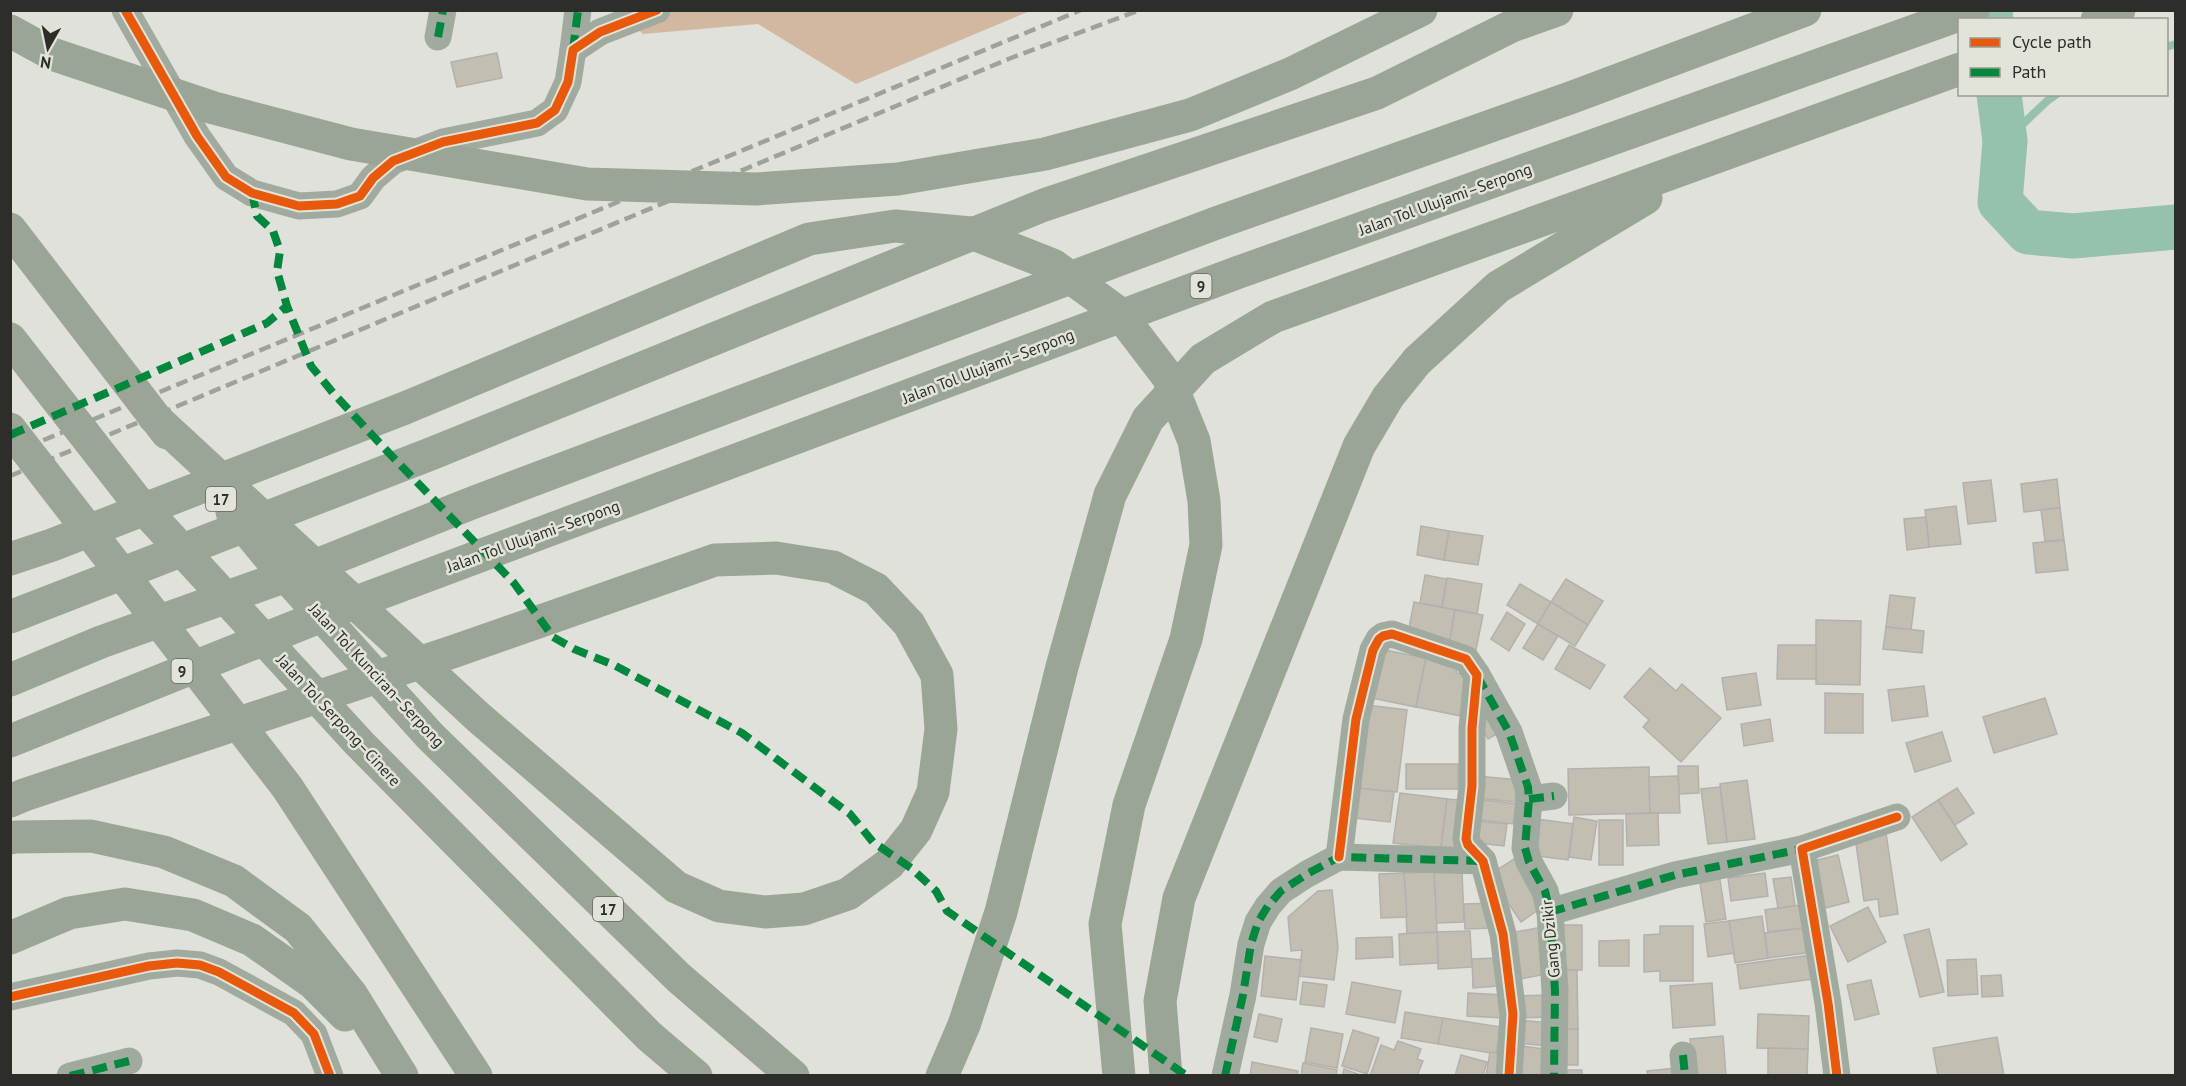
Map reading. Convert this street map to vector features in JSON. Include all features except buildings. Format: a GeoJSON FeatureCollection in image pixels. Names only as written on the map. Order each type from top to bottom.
{"type":"FeatureCollection","features":[{"type":"Feature","properties":{"kind":"highway"},"geometry":{"type":"LineString","coordinates":[[10,31],[52,54],[214,108],[351,144],[587,184],[756,189],[898,179],[1045,154],[1190,115],[1290,74],[1421,10]]}},
{"type":"Feature","properties":{"kind":"highway"},"geometry":{"type":"LineString","coordinates":[[10,617],[433,453],[1044,205],[1377,93],[1512,26],[1557,10]]}},
{"type":"Feature","properties":{"kind":"highway"},"geometry":{"type":"LineString","coordinates":[[10,680],[101,642],[314,566],[472,503],[1219,222],[1570,98],[1805,10]]}},
{"type":"Feature","properties":{"kind":"highway","name":"Jalan Tol Ulujami–Serpong"},"geometry":{"type":"LineString","coordinates":[[10,741],[354,603],[1239,272],[1973,10]]}},
{"type":"Feature","properties":{"kind":"highway"},"geometry":{"type":"LineString","coordinates":[[2101,18],[2119,10]]}},
{"type":"Feature","properties":{"kind":"highway"},"geometry":{"type":"LineString","coordinates":[[942,1076],[964,1025],[1001,912],[1062,667],[1110,495],[1148,419],[1203,359],[1273,317],[1958,69]]}},
{"type":"Feature","properties":{"kind":"highway"},"geometry":{"type":"LineString","coordinates":[[1166,1076],[1160,1001],[1179,898],[1359,446],[1388,398],[1417,362],[1498,287],[1709,160]]}},
{"type":"Feature","properties":{"kind":"highway"},"geometry":{"type":"LineString","coordinates":[[10,559],[52,545],[405,408],[809,238],[895,226],[970,233],[1053,266],[1119,313],[1168,377],[1194,441],[1204,501],[1206,545],[1186,639],[1129,805],[1105,924],[1119,1076]]}},
{"type":"Feature","properties":{"kind":"highway","name":"Jalan Tol Kunciran–Serpong"},"geometry":{"type":"LineString","coordinates":[[18,239],[154,417],[275,564],[430,736],[679,978],[793,1076]]}},
{"type":"Feature","properties":{"kind":"highway","name":"Jalan Tol Serpong–Cinere"},"geometry":{"type":"LineString","coordinates":[[10,339],[135,498],[359,743],[649,1036],[696,1076]]}},
{"type":"Feature","properties":{"kind":"highway"},"geometry":{"type":"LineString","coordinates":[[10,801],[454,651],[569,612],[715,560],[776,558],[833,567],[876,588],[909,624],[937,675],[941,729],[933,792],[916,830],[889,864],[848,894],[804,909],[765,912],[719,906],[676,887],[478,717],[154,417]]}},
{"type":"Feature","properties":{"kind":"highway"},"geometry":{"type":"LineString","coordinates":[[10,429],[287,787],[476,1076]]}},
{"type":"Feature","properties":{"kind":"highway"},"geometry":{"type":"LineString","coordinates":[[10,838],[91,836],[164,852],[234,881],[298,928],[351,994],[397,1068]]}},
{"type":"Feature","properties":{"kind":"highway"},"geometry":{"type":"LineString","coordinates":[[10,938],[69,913],[125,904],[193,915],[252,940],[313,983],[397,1068]]}},
{"type":"Feature","properties":{"kind":"street"},"geometry":{"type":"LineString","coordinates":[[438,37],[443,10]]}},
{"type":"Feature","properties":{"kind":"street"},"geometry":{"type":"LineString","coordinates":[[131,13],[197,136],[226,177],[252,193],[299,206],[337,204],[360,196],[373,178],[393,161],[443,142],[537,123],[555,110],[568,82],[578,10]]}},
{"type":"Feature","properties":{"kind":"street"},"geometry":{"type":"LineString","coordinates":[[573,50],[600,32],[657,10]]}},
{"type":"Feature","properties":{"kind":"street","name":"Gang Dzikir"},"geometry":{"type":"LineString","coordinates":[[1338,857],[1356,719],[1373,650],[1379,639],[1392,634],[1466,659],[1509,732],[1528,787],[1541,797],[1525,848],[1529,862],[1545,891],[1551,912],[1556,991],[1554,1076]]}},
{"type":"Feature","properties":{"kind":"street"},"geometry":{"type":"LineString","coordinates":[[1477,675],[1472,728],[1472,786],[1466,839],[1468,845],[1483,861],[1503,934],[1513,1014],[1509,1076]]}},
{"type":"Feature","properties":{"kind":"street"},"geometry":{"type":"LineString","coordinates":[[1551,912],[1675,875],[1802,849],[1897,817]]}},
{"type":"Feature","properties":{"kind":"street"},"geometry":{"type":"LineString","coordinates":[[1802,849],[1828,1003],[1837,1076]]}},
{"type":"Feature","properties":{"kind":"street"},"geometry":{"type":"LineString","coordinates":[[1225,1076],[1257,922],[1281,891],[1338,857],[1483,861]]}},
{"type":"Feature","properties":{"kind":"street"},"geometry":{"type":"LineString","coordinates":[[10,997],[149,966],[177,963],[200,965],[219,972],[294,1013],[314,1034],[330,1076]]}},
{"type":"Feature","properties":{"kind":"street"},"geometry":{"type":"LineString","coordinates":[[70,1076],[129,1061]]}},
{"type":"Feature","properties":{"kind":"shaded area"},"geometry":{"type":"Polygon","coordinates":[[[619,11],[1030,11],[856,84],[758,24],[643,34],[619,11]]]}},
{"type":"Feature","properties":{"kind":"waterway"},"geometry":{"type":"LineString","coordinates":[[1990,10],[1991,18]]}},
{"type":"Feature","properties":{"kind":"waterway"},"geometry":{"type":"LineString","coordinates":[[2168,46],[2176,44]]}},
{"type":"Feature","properties":{"kind":"waterway"},"geometry":{"type":"LineString","coordinates":[[1999,96],[2005,141],[2000,202],[2028,232],[2073,236],[2176,227]]}},
{"type":"Feature","properties":{"kind":"waterway"},"geometry":{"type":"LineString","coordinates":[[2005,141],[2054,96]]}},
{"type":"Feature","properties":{"kind":"railway"},"geometry":{"type":"LineString","coordinates":[[10,454],[1081,10]]}},
{"type":"Feature","properties":{"kind":"railway"},"geometry":{"type":"LineString","coordinates":[[10,476],[1011,58],[1140,10]]}},
{"type":"Feature","properties":{"kind":"marked path"},"geometry":{"type":"LineString","coordinates":[[438,37],[443,10]]}},
{"type":"Feature","properties":{"kind":"marked path"},"geometry":{"type":"LineString","coordinates":[[573,50],[578,10]]}},
{"type":"Feature","properties":{"kind":"marked path"},"geometry":{"type":"LineString","coordinates":[[252,193],[257,216],[273,231],[280,251],[277,271],[287,306],[311,366],[388,452],[514,583],[553,637],[574,649],[614,665],[742,733],[850,814],[873,842],[911,868],[936,891],[947,911],[1187,1076]]}},
{"type":"Feature","properties":{"kind":"marked path"},"geometry":{"type":"LineString","coordinates":[[10,435],[267,323],[287,306]]}},
{"type":"Feature","properties":{"kind":"marked path"},"geometry":{"type":"LineString","coordinates":[[1477,676],[1509,732],[1528,787],[1525,848],[1529,862],[1545,891],[1550,912],[1555,991],[1554,1076]]}},
{"type":"Feature","properties":{"kind":"marked path"},"geometry":{"type":"LineString","coordinates":[[1529,799],[1554,796]]}},
{"type":"Feature","properties":{"kind":"marked path"},"geometry":{"type":"LineString","coordinates":[[1550,912],[1675,875],[1802,849]]}},
{"type":"Feature","properties":{"kind":"marked path"},"geometry":{"type":"LineString","coordinates":[[1225,1076],[1243,995],[1251,944],[1258,922],[1281,891],[1339,857],[1483,861]]}},
{"type":"Feature","properties":{"kind":"marked path"},"geometry":{"type":"LineString","coordinates":[[1683,1055],[1685,1076]]}},
{"type":"Feature","properties":{"kind":"marked path"},"geometry":{"type":"LineString","coordinates":[[70,1076],[129,1061]]}},
{"type":"Feature","properties":{"kind":"cycle path"},"geometry":{"type":"LineString","coordinates":[[125,10],[197,136],[226,177],[252,193],[299,206],[337,204],[360,196],[373,178],[393,161],[443,142],[537,123],[555,110],[568,82],[573,50],[600,32],[657,10]]}},
{"type":"Feature","properties":{"kind":"cycle path"},"geometry":{"type":"LineString","coordinates":[[1339,857],[1356,719],[1373,650],[1379,639],[1392,634],[1466,659],[1477,675],[1472,728],[1472,786],[1466,839],[1468,845],[1483,861],[1503,934],[1513,1014],[1509,1076]]}},
{"type":"Feature","properties":{"kind":"cycle path"},"geometry":{"type":"LineString","coordinates":[[1837,1076],[1828,1003],[1802,849],[1897,817]]}},
{"type":"Feature","properties":{"kind":"cycle path"},"geometry":{"type":"LineString","coordinates":[[10,997],[149,966],[177,963],[200,965],[219,972],[294,1013],[314,1034],[330,1076]]}}]}
